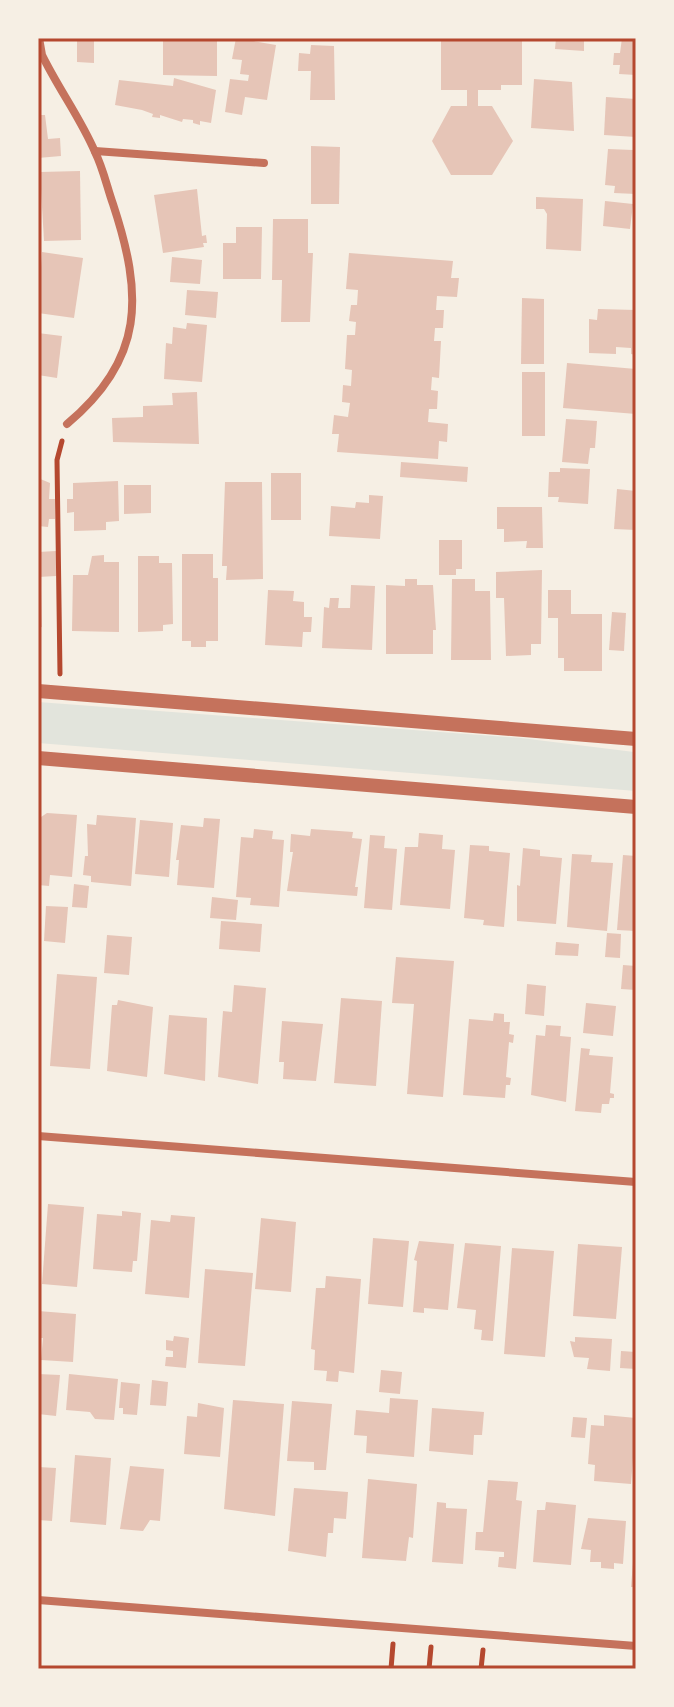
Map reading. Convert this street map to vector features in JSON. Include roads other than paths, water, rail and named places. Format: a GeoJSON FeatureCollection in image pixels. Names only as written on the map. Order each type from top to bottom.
{"type":"FeatureCollection","features":[{"type":"Feature","properties":{"kind":"street"},"geometry":{"type":"LineString","coordinates":[[39,38],[42,55],[95,151],[128,255],[133,296],[129,336],[117,369],[95,401],[67,424]]}},
{"type":"Feature","properties":{"kind":"street"},"geometry":{"type":"LineString","coordinates":[[95,151],[264,163]]}},
{"type":"Feature","properties":{"kind":"street"},"geometry":{"type":"LineString","coordinates":[[38,691],[636,739]]}},
{"type":"Feature","properties":{"kind":"street"},"geometry":{"type":"LineString","coordinates":[[38,758],[636,807]]}},
{"type":"Feature","properties":{"kind":"street"},"geometry":{"type":"LineString","coordinates":[[38,1136],[636,1182]]}},
{"type":"Feature","properties":{"kind":"street"},"geometry":{"type":"LineString","coordinates":[[38,1600],[636,1646]]}}]}
